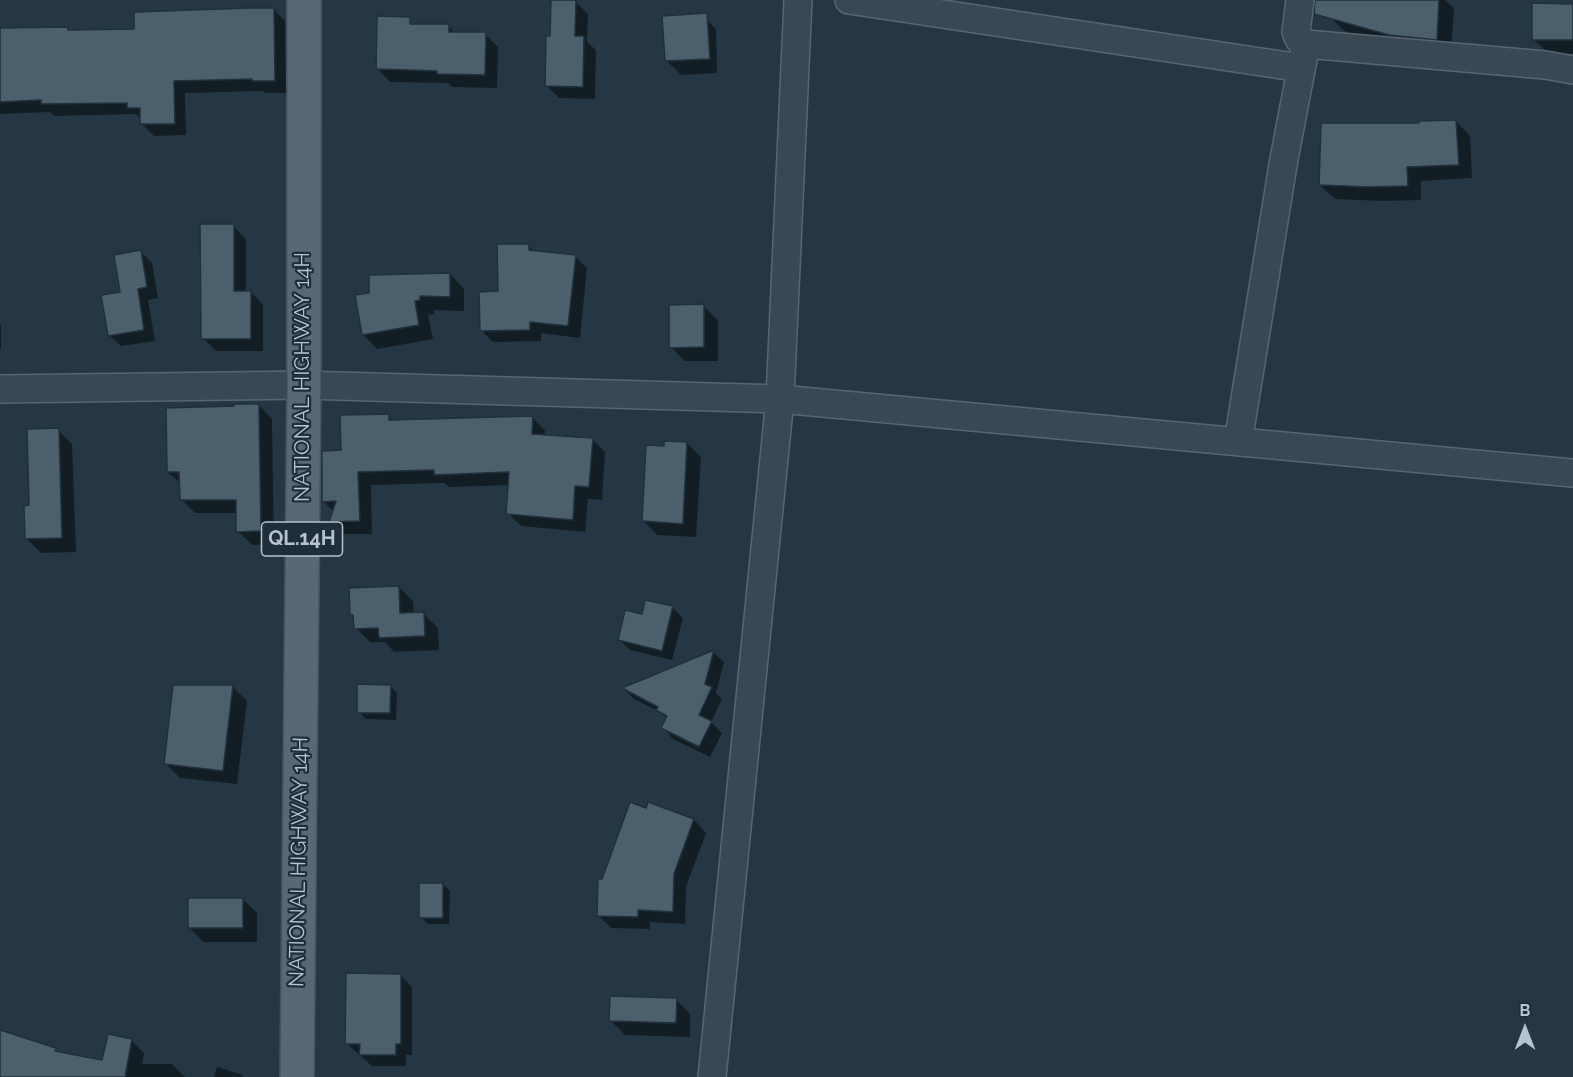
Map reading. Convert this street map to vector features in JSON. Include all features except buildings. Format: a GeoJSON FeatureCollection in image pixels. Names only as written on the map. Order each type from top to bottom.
{"type":"FeatureCollection","features":[{"type":"Feature","properties":{"kind":"main road","name":"NATIONAL HIGHWAY 14H"},"geometry":{"type":"LineString","coordinates":[[297,1077],[304,385],[304,0]]}},
{"type":"Feature","properties":{"kind":"street"},"geometry":{"type":"LineString","coordinates":[[712,1077],[780,399],[798,0]]}},
{"type":"Feature","properties":{"kind":"street"},"geometry":{"type":"LineString","coordinates":[[849,0],[1303,56],[1545,65],[1573,70]]}},
{"type":"Feature","properties":{"kind":"street"},"geometry":{"type":"LineString","coordinates":[[1238,442],[1303,56],[1296,32],[1300,0]]}},
{"type":"Feature","properties":{"kind":"street"},"geometry":{"type":"LineString","coordinates":[[0,389],[304,385],[780,399],[1573,472]]}}]}
